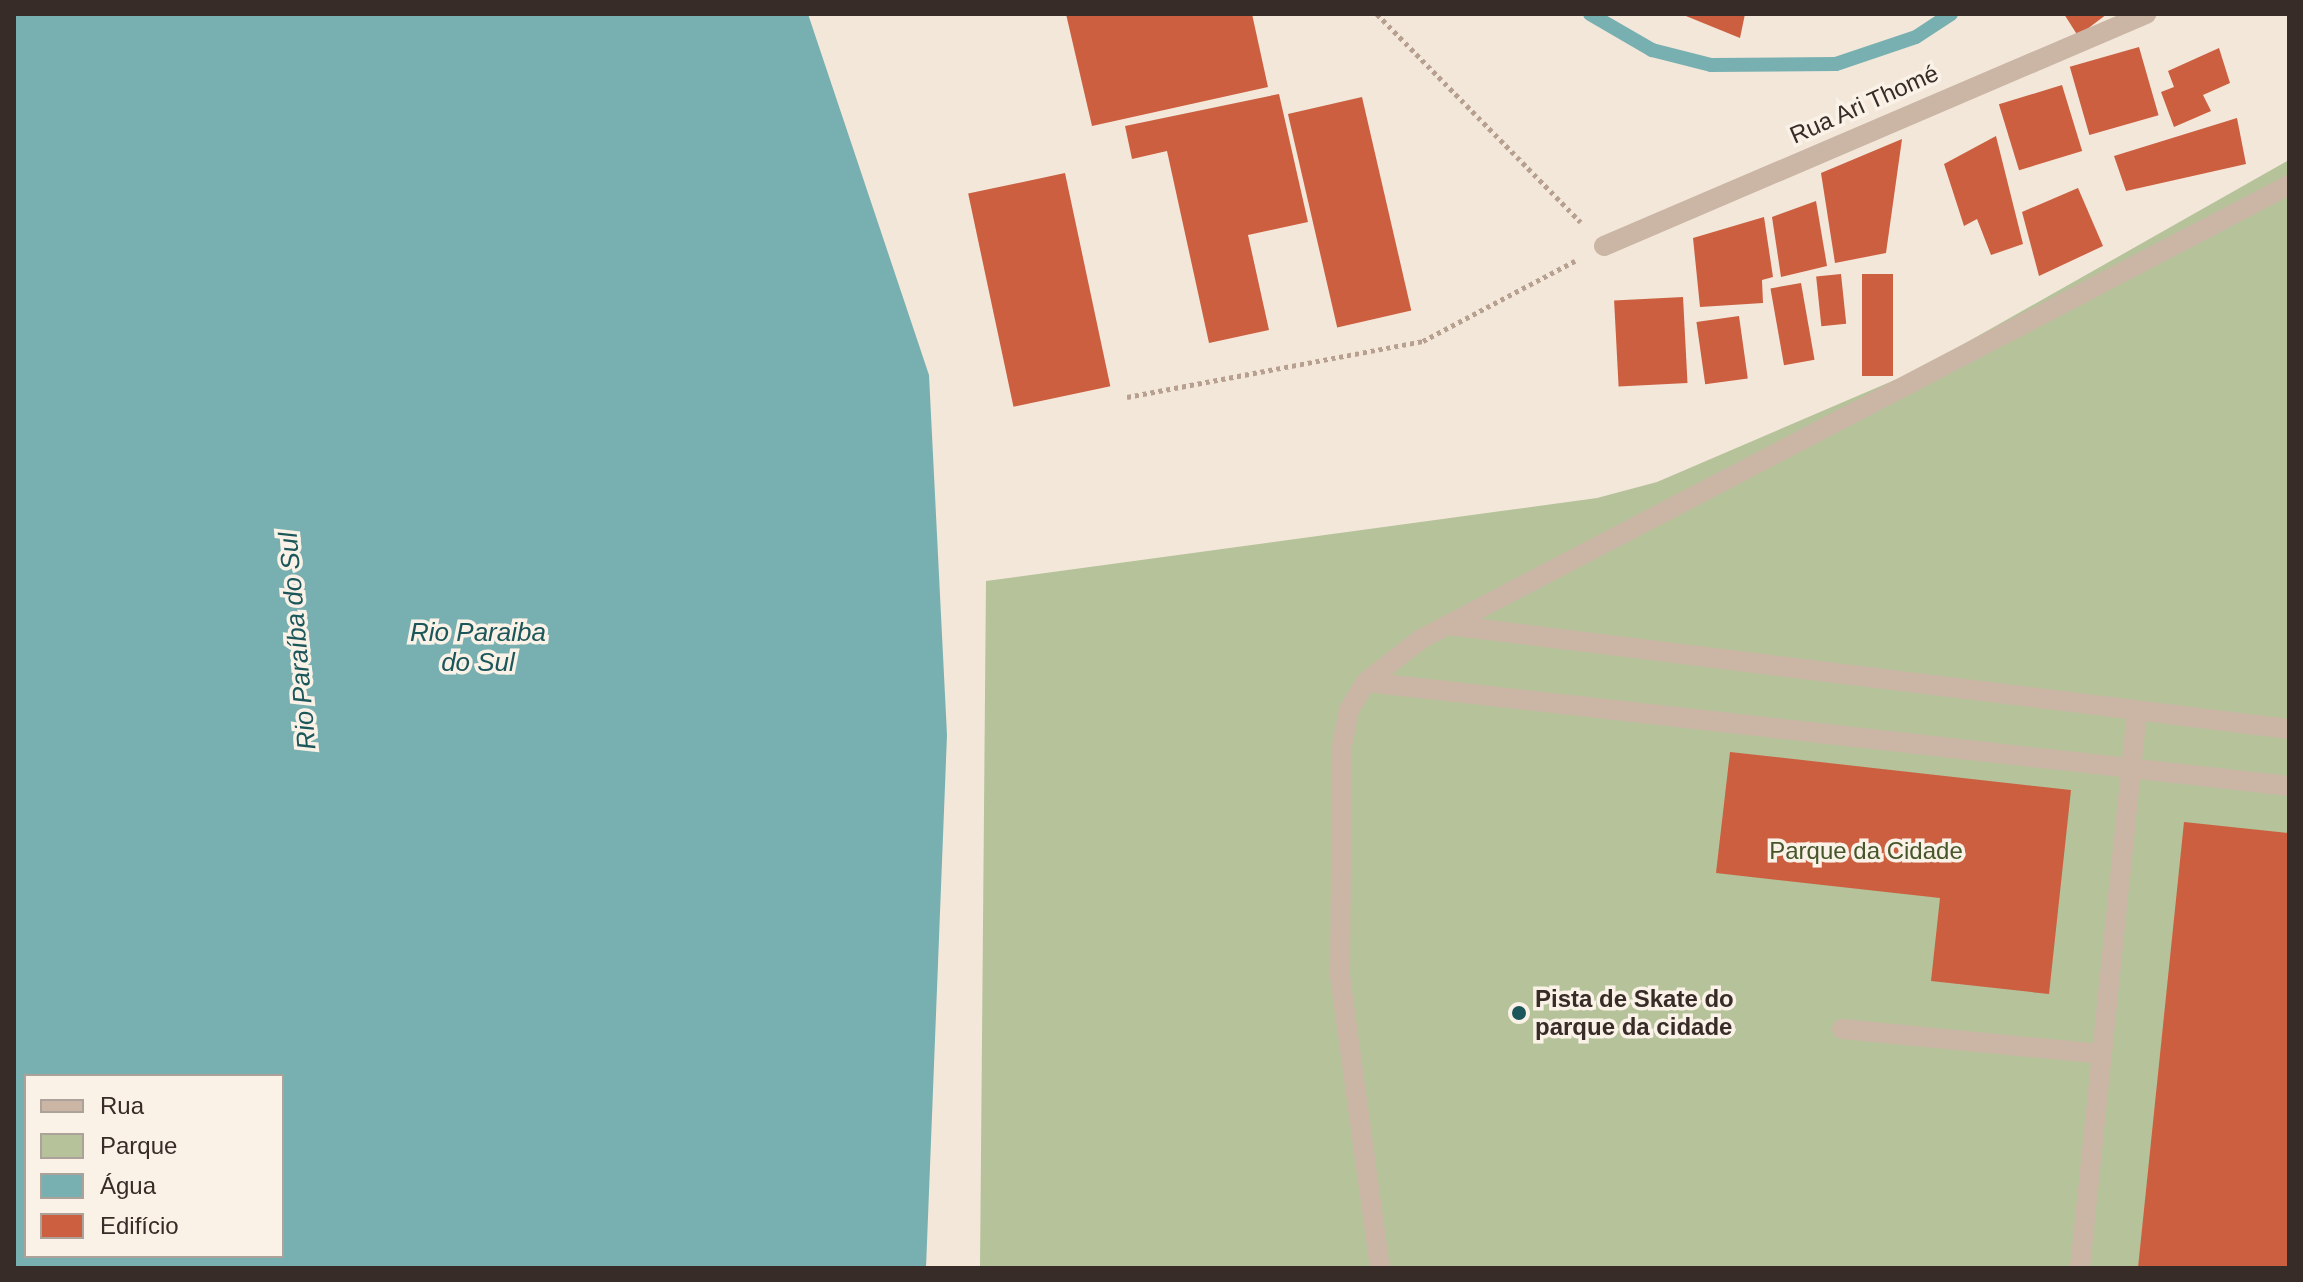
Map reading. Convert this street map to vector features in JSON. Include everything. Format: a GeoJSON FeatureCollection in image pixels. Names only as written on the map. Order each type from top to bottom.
{"type":"FeatureCollection","features":[{"type":"Feature","properties":{"kind":"street","name":"Rua Ari Thomé"},"geometry":{"type":"LineString","coordinates":[[1604,246],[2146,14]]}},
{"type":"Feature","properties":{"kind":"street"},"geometry":{"type":"LineString","coordinates":[[1380,1268],[1340,977],[1342,746],[1349,710],[1366,682],[1448,625],[2289,185]]}},
{"type":"Feature","properties":{"kind":"street"},"geometry":{"type":"LineString","coordinates":[[1448,625],[2289,729]]}},
{"type":"Feature","properties":{"kind":"street"},"geometry":{"type":"LineString","coordinates":[[1366,682],[2130,772],[2289,786]]}},
{"type":"Feature","properties":{"kind":"street"},"geometry":{"type":"LineString","coordinates":[[2080,1268],[2137,712]]}},
{"type":"Feature","properties":{"kind":"street"},"geometry":{"type":"LineString","coordinates":[[1842,1029],[2100,1054]]}},
{"type":"Feature","properties":{"kind":"path"},"geometry":{"type":"LineString","coordinates":[[1127,397],[1423,341],[1604,246],[1377,14]]}},
{"type":"Feature","properties":{"kind":"green space","name":"Parque da Cidade"},"geometry":{"type":"Polygon","coordinates":[[[2289,160],[2289,1268],[980,1268],[986,581],[1597,498],[1657,482],[1918,370],[2289,160]]]}},
{"type":"Feature","properties":{"kind":"water","name":"Rio Paraiba do Sul"},"geometry":{"type":"Polygon","coordinates":[[[14,14],[808,14],[929,375],[947,735],[926,1268],[14,1268],[14,14]]]}},
{"type":"Feature","properties":{"kind":"building"},"geometry":{"type":"Polygon","coordinates":[[[1066,14],[1252,14],[1268,87],[1092,126],[1066,14]]]}},
{"type":"Feature","properties":{"kind":"building"},"geometry":{"type":"Polygon","coordinates":[[[1681,14],[1745,14],[1740,38],[1681,14]]]}},
{"type":"Feature","properties":{"kind":"building"},"geometry":{"type":"Polygon","coordinates":[[[2064,14],[2107,14],[2078,36],[2064,14]]]}},
{"type":"Feature","properties":{"kind":"building"},"geometry":{"type":"Polygon","coordinates":[[[2139,47],[2159,115],[2089,135],[2070,67],[2139,47]]]}},
{"type":"Feature","properties":{"kind":"building"},"geometry":{"type":"Polygon","coordinates":[[[2219,48],[2230,83],[2203,95],[2211,111],[2174,127],[2161,92],[2174,87],[2168,71],[2219,48]]]}},
{"type":"Feature","properties":{"kind":"building"},"geometry":{"type":"Polygon","coordinates":[[[2062,85],[2082,151],[2019,170],[1999,104],[2062,85]]]}},
{"type":"Feature","properties":{"kind":"building"},"geometry":{"type":"Polygon","coordinates":[[[1279,94],[1308,222],[1248,235],[1269,330],[1209,343],[1167,151],[1132,159],[1125,126],[1279,94]]]}},
{"type":"Feature","properties":{"kind":"building"},"geometry":{"type":"Polygon","coordinates":[[[1362,97],[1411,310],[1337,327],[1288,114],[1362,97]]]}},
{"type":"Feature","properties":{"kind":"building"},"geometry":{"type":"Polygon","coordinates":[[[2237,118],[2246,164],[2126,191],[2114,156],[2237,118]]]}},
{"type":"Feature","properties":{"kind":"building"},"geometry":{"type":"Polygon","coordinates":[[[1996,136],[2023,244],[1991,255],[1977,219],[1964,226],[1944,164],[1996,136]]]}},
{"type":"Feature","properties":{"kind":"building"},"geometry":{"type":"Polygon","coordinates":[[[1902,139],[1886,253],[1835,263],[1821,173],[1902,139]]]}},
{"type":"Feature","properties":{"kind":"building"},"geometry":{"type":"Polygon","coordinates":[[[1065,173],[1110,386],[1013,407],[968,194],[1065,173]]]}},
{"type":"Feature","properties":{"kind":"building"},"geometry":{"type":"Polygon","coordinates":[[[2078,188],[2103,246],[2039,276],[2022,212],[2078,188]]]}},
{"type":"Feature","properties":{"kind":"building"},"geometry":{"type":"Polygon","coordinates":[[[1816,201],[1827,266],[1781,277],[1772,217],[1816,201]]]}},
{"type":"Feature","properties":{"kind":"building"},"geometry":{"type":"Polygon","coordinates":[[[1764,217],[1773,277],[1762,280],[1763,303],[1700,307],[1693,238],[1764,217]]]}},
{"type":"Feature","properties":{"kind":"building"},"geometry":{"type":"Polygon","coordinates":[[[1841,274],[1846,324],[1821,326],[1816,277],[1841,274]]]}},
{"type":"Feature","properties":{"kind":"building"},"geometry":{"type":"Polygon","coordinates":[[[1862,274],[1893,274],[1893,376],[1862,376],[1862,274]]]}},
{"type":"Feature","properties":{"kind":"building"},"geometry":{"type":"Polygon","coordinates":[[[1801,283],[1815,360],[1784,365],[1770,288],[1801,283]]]}},
{"type":"Feature","properties":{"kind":"building"},"geometry":{"type":"Polygon","coordinates":[[[1683,297],[1688,383],[1619,386],[1614,301],[1683,297]]]}},
{"type":"Feature","properties":{"kind":"building"},"geometry":{"type":"Polygon","coordinates":[[[1739,316],[1748,378],[1705,384],[1696,322],[1739,316]]]}},
{"type":"Feature","properties":{"kind":"building"},"geometry":{"type":"Polygon","coordinates":[[[1730,752],[2071,790],[2049,994],[1931,981],[1940,898],[1716,873],[1730,752]]]}},
{"type":"Feature","properties":{"kind":"building"},"geometry":{"type":"Polygon","coordinates":[[[2184,822],[2289,833],[2289,1268],[2138,1268],[2184,822]]]}},
{"type":"Feature","properties":{"kind":"waterway"},"geometry":{"type":"LineString","coordinates":[[1590,14],[1652,50],[1711,65],[1836,64],[1916,37],[1951,14]]}},
{"type":"Feature","properties":{"kind":"place","name":"Pista de Skate do parque da cidade"},"geometry":{"type":"Point","coordinates":[1519,1013]}},
{"type":"Feature","properties":{"kind":"water label","name":"Rio Paraíba do Sul"},"geometry":{"type":"Point","coordinates":[298,641]}}]}
